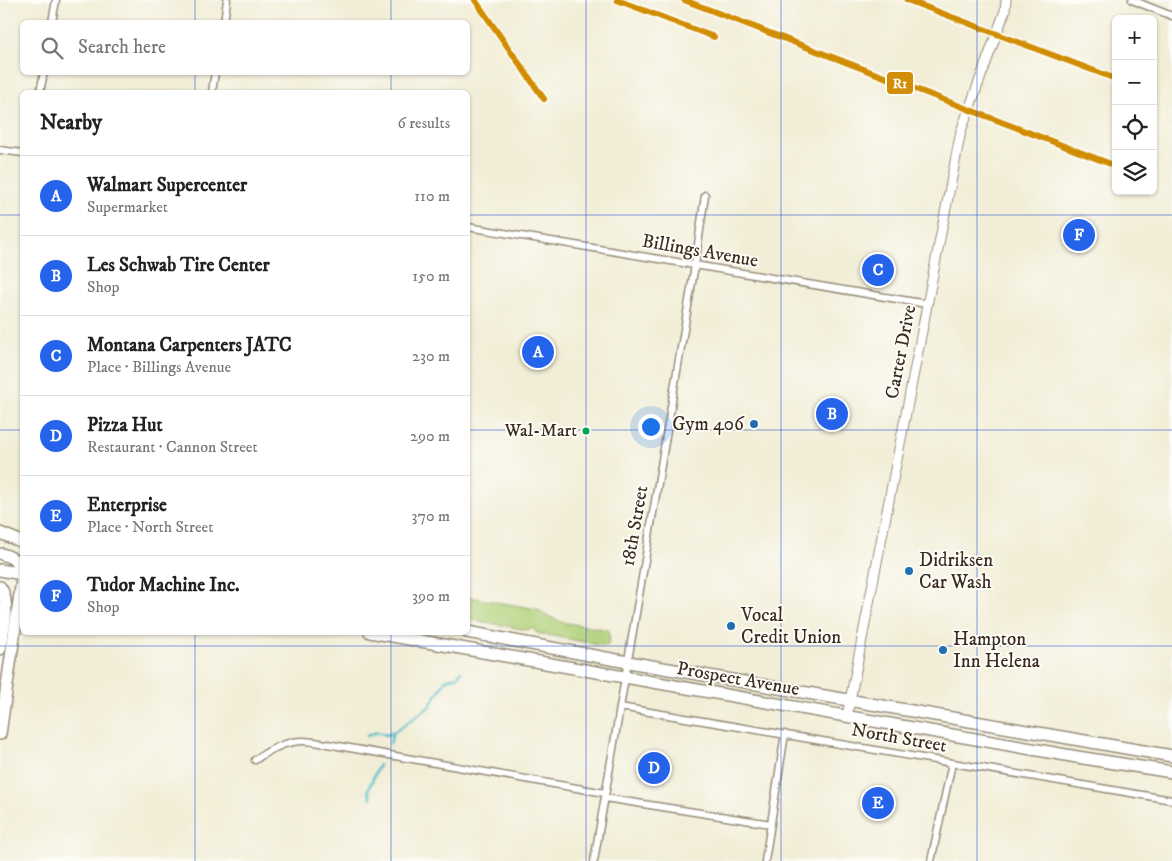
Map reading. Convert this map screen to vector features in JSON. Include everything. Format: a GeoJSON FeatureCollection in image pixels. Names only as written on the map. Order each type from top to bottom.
{"type":"FeatureCollection","features":[{"type":"Feature","properties":{"kind":"highway"},"geometry":{"type":"LineString","coordinates":[[0,533],[20,541]]}},
{"type":"Feature","properties":{"kind":"highway"},"geometry":{"type":"LineString","coordinates":[[1,554],[20,558]]}},
{"type":"Feature","properties":{"kind":"highway"},"geometry":{"type":"LineString","coordinates":[[1,554],[14,559],[20,566]]}},
{"type":"Feature","properties":{"kind":"highway"},"geometry":{"type":"LineString","coordinates":[[0,570],[20,573]]}},
{"type":"Feature","properties":{"kind":"highway"},"geometry":{"type":"LineString","coordinates":[[0,587],[4,594],[6,605],[0,649]]}},
{"type":"Feature","properties":{"kind":"highway"},"geometry":{"type":"LineString","coordinates":[[0,734],[20,594]]}},
{"type":"Feature","properties":{"kind":"highway","name":"Prospect Avenue"},"geometry":{"type":"LineString","coordinates":[[470,633],[628,662],[1172,756]]}},
{"type":"Feature","properties":{"kind":"highway","name":"Prospect Avenue"},"geometry":{"type":"LineString","coordinates":[[387,635],[1172,772]]}},
{"type":"Feature","properties":{"kind":"street"},"geometry":{"type":"LineString","coordinates":[[52,20],[56,0]]}},
{"type":"Feature","properties":{"kind":"street"},"geometry":{"type":"LineString","coordinates":[[224,20],[227,0]]}},
{"type":"Feature","properties":{"kind":"street","name":"Carter Drive"},"geometry":{"type":"LineString","coordinates":[[847,716],[961,131],[1005,11],[1006,0]]}},
{"type":"Feature","properties":{"kind":"street"},"geometry":{"type":"LineString","coordinates":[[1132,0],[1172,16]]}},
{"type":"Feature","properties":{"kind":"street"},"geometry":{"type":"LineString","coordinates":[[40,90],[43,75]]}},
{"type":"Feature","properties":{"kind":"street"},"geometry":{"type":"LineString","coordinates":[[212,90],[215,75]]}},
{"type":"Feature","properties":{"kind":"street"},"geometry":{"type":"LineString","coordinates":[[0,150],[20,153]]}},
{"type":"Feature","properties":{"kind":"street","name":"18th Street"},"geometry":{"type":"LineString","coordinates":[[594,861],[695,265],[705,195]]}},
{"type":"Feature","properties":{"kind":"street","name":"Billings Avenue"},"geometry":{"type":"LineString","coordinates":[[470,227],[927,304]]}},
{"type":"Feature","properties":{"kind":"street","name":"North Street"},"geometry":{"type":"LineString","coordinates":[[620,707],[1172,800]]}},
{"type":"Feature","properties":{"kind":"street"},"geometry":{"type":"LineString","coordinates":[[765,861],[785,734]]}},
{"type":"Feature","properties":{"kind":"street"},"geometry":{"type":"LineString","coordinates":[[255,760],[266,752],[286,743],[303,741],[331,744],[771,824]]}},
{"type":"Feature","properties":{"kind":"street"},"geometry":{"type":"LineString","coordinates":[[931,861],[952,763]]}},
{"type":"Feature","properties":{"kind":"green space"},"geometry":{"type":"Polygon","coordinates":[[[470,597],[537,609],[561,622],[609,630],[609,643],[605,646],[537,633],[532,628],[527,630],[470,619],[470,597]]]}},
{"type":"Feature","properties":{"kind":"waterway"},"geometry":{"type":"LineString","coordinates":[[367,736],[377,732],[387,735],[393,733],[429,707],[446,680],[458,676],[461,671]]}},
{"type":"Feature","properties":{"kind":"waterway"},"geometry":{"type":"LineString","coordinates":[[390,743],[393,733]]}},
{"type":"Feature","properties":{"kind":"waterway"},"geometry":{"type":"LineString","coordinates":[[371,798],[368,790],[379,765]]}},
{"type":"Feature","properties":{"kind":"transit line","name":"R1"},"geometry":{"type":"LineString","coordinates":[[475,0],[544,99]]}},
{"type":"Feature","properties":{"kind":"transit line","name":"R1"},"geometry":{"type":"LineString","coordinates":[[617,0],[714,37]]}},
{"type":"Feature","properties":{"kind":"transit line","name":"R1"},"geometry":{"type":"LineString","coordinates":[[684,0],[1112,164]]}},
{"type":"Feature","properties":{"kind":"transit line","name":"R1"},"geometry":{"type":"LineString","coordinates":[[907,0],[1112,77]]}},
{"type":"Feature","properties":{"kind":"place","name":"Tudor Machine Inc."},"geometry":{"type":"Point","coordinates":[1079,235]}},
{"type":"Feature","properties":{"kind":"place","name":"Montana Carpenters JATC"},"geometry":{"type":"Point","coordinates":[878,270]}},
{"type":"Feature","properties":{"kind":"place","name":"Walmart Supercenter"},"geometry":{"type":"Point","coordinates":[538,352]}},
{"type":"Feature","properties":{"kind":"place","name":"Les Schwab Tire Center"},"geometry":{"type":"Point","coordinates":[832,414]}},
{"type":"Feature","properties":{"kind":"place","name":"Gym 406"},"geometry":{"type":"Point","coordinates":[754,424]}},
{"type":"Feature","properties":{"kind":"place","name":"Wal-Mart"},"geometry":{"type":"Point","coordinates":[586,431]}},
{"type":"Feature","properties":{"kind":"place","name":"Didriksen Car Wash"},"geometry":{"type":"Point","coordinates":[909,571]}},
{"type":"Feature","properties":{"kind":"place","name":"Vocal Credit Union"},"geometry":{"type":"Point","coordinates":[731,626]}},
{"type":"Feature","properties":{"kind":"place","name":"Hampton Inn Helena"},"geometry":{"type":"Point","coordinates":[943,650]}},
{"type":"Feature","properties":{"kind":"place","name":"Pizza Hut"},"geometry":{"type":"Point","coordinates":[654,768]}},
{"type":"Feature","properties":{"kind":"place","name":"Enterprise"},"geometry":{"type":"Point","coordinates":[878,803]}}]}
